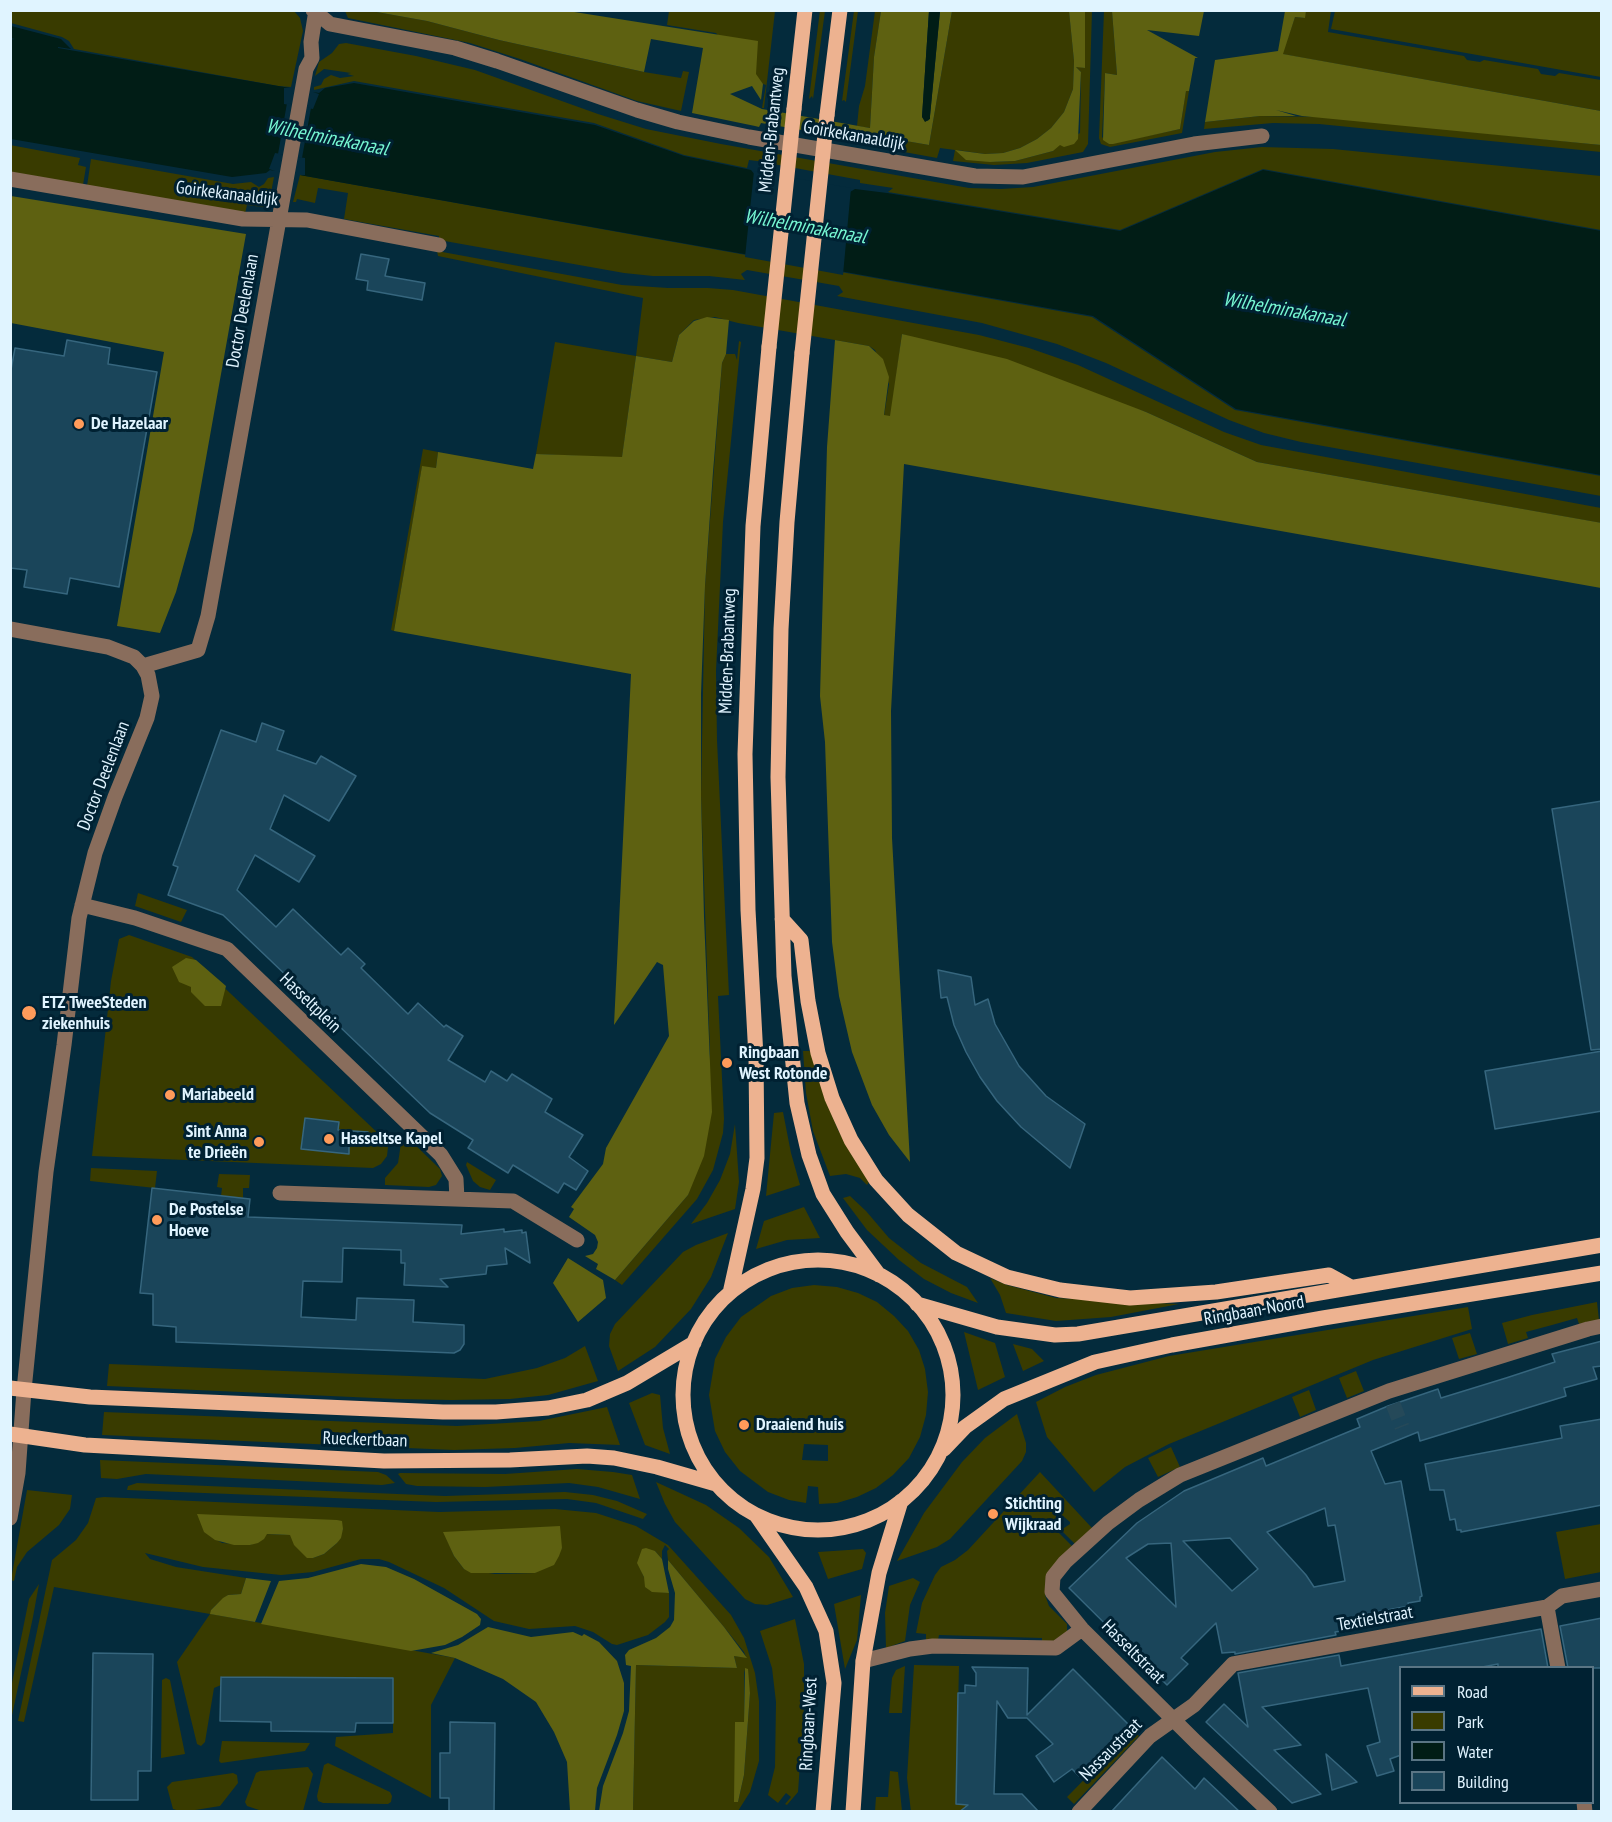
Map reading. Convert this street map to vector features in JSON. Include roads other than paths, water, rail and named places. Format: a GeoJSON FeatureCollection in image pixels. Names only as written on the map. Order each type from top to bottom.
{"type":"FeatureCollection","features":[{"type":"Feature","properties":{"kind":"main road","name":"Midden-Brabantweg"},"geometry":{"type":"LineString","coordinates":[[730,1293],[753,1189],[757,1158],[756,1057],[748,910],[745,754],[753,526],[769,347],[805,10]]}},
{"type":"Feature","properties":{"kind":"main road"},"geometry":{"type":"LineString","coordinates":[[840,10],[802,352],[788,512],[781,629],[778,777],[783,976],[797,1102],[809,1155],[828,1202],[879,1275]]}},
{"type":"Feature","properties":{"kind":"main road","name":"Ringbaan-Noord"},"geometry":{"type":"LineString","coordinates":[[782,919],[801,940],[807,1001],[818,1053],[832,1098],[850,1140],[876,1180],[908,1215],[956,1253],[1007,1277],[1060,1290],[1130,1298],[1216,1292],[1329,1275],[1351,1287]]}},
{"type":"Feature","properties":{"kind":"main road","name":"Ringbaan-Noord"},"geometry":{"type":"LineString","coordinates":[[917,1304],[997,1327],[1055,1335],[1078,1334],[1602,1245]]}},
{"type":"Feature","properties":{"kind":"main road"},"geometry":{"type":"LineString","coordinates":[[802,1261],[828,1261],[854,1265],[879,1275],[903,1290],[917,1304],[940,1336],[952,1375],[952,1416],[939,1454],[919,1484],[902,1501],[860,1524],[825,1530],[790,1527],[756,1515],[731,1498],[709,1477],[696,1452],[685,1416],[684,1379],[694,1343],[709,1316],[730,1293],[764,1272],[802,1261]]}},
{"type":"Feature","properties":{"kind":"main road","name":"Ringbaan-Noord"},"geometry":{"type":"LineString","coordinates":[[939,1454],[965,1427],[1004,1399],[1095,1362],[1172,1345],[1323,1318],[1602,1273]]}},
{"type":"Feature","properties":{"kind":"main road","name":"Rueckertbaan"},"geometry":{"type":"LineString","coordinates":[[17,1389],[90,1397],[443,1413],[496,1413],[548,1408],[587,1400],[627,1383],[694,1343]]}},
{"type":"Feature","properties":{"kind":"main road","name":"Rueckertbaan"},"geometry":{"type":"LineString","coordinates":[[16,1434],[86,1444],[384,1461],[596,1456],[644,1464],[716,1484]]}},
{"type":"Feature","properties":{"kind":"main road"},"geometry":{"type":"LineString","coordinates":[[853,1812],[863,1661],[879,1573],[902,1501]]}},
{"type":"Feature","properties":{"kind":"main road","name":"Ringbaan-West"},"geometry":{"type":"LineString","coordinates":[[756,1515],[806,1587],[826,1631],[834,1683],[823,1812]]}},
{"type":"Feature","properties":{"kind":"street"},"geometry":{"type":"LineString","coordinates":[[279,221],[306,69],[312,58],[311,42],[315,11]]}},
{"type":"Feature","properties":{"kind":"street","name":"Goirkekanaaldijk"},"geometry":{"type":"LineString","coordinates":[[315,11],[330,24],[455,48],[678,122],[749,137],[975,176],[1023,177],[1194,144],[1262,136]]}},
{"type":"Feature","properties":{"kind":"street","name":"Goirkekanaaldijk"},"geometry":{"type":"LineString","coordinates":[[10,179],[243,219],[307,220],[439,245]]}},
{"type":"Feature","properties":{"kind":"street","name":"Doctor Deelenlaan"},"geometry":{"type":"LineString","coordinates":[[10,1518],[18,1473],[17,1389],[82,905],[96,853],[115,797],[147,718],[152,696],[151,686],[143,666],[198,650],[208,616],[279,221]]}},
{"type":"Feature","properties":{"kind":"street"},"geometry":{"type":"LineString","coordinates":[[10,629],[108,647],[134,657],[143,666]]}},
{"type":"Feature","properties":{"kind":"street","name":"Hasseltplein"},"geometry":{"type":"LineString","coordinates":[[82,905],[135,918],[226,949],[441,1155],[456,1179],[457,1199]]}},
{"type":"Feature","properties":{"kind":"street"},"geometry":{"type":"LineString","coordinates":[[280,1193],[513,1201],[577,1240]]}},
{"type":"Feature","properties":{"kind":"street"},"geometry":{"type":"LineString","coordinates":[[1082,1629],[1052,1592],[1053,1577],[1108,1523],[1139,1500],[1180,1475],[1391,1398],[1602,1326]]}},
{"type":"Feature","properties":{"kind":"street","name":"Textielstraat"},"geometry":{"type":"LineString","coordinates":[[1173,1719],[1194,1705],[1233,1664],[1547,1607],[1562,1596],[1602,1589]]}},
{"type":"Feature","properties":{"kind":"street"},"geometry":{"type":"LineString","coordinates":[[1547,1607],[1558,1666]]}},
{"type":"Feature","properties":{"kind":"street","name":"Hasseltstraat"},"geometry":{"type":"LineString","coordinates":[[863,1661],[910,1649],[933,1646],[1056,1648],[1082,1629],[1270,1812]]}},
{"type":"Feature","properties":{"kind":"street","name":"Nassaustraat"},"geometry":{"type":"LineString","coordinates":[[1079,1812],[1150,1736],[1173,1719]]}},
{"type":"Feature","properties":{"kind":"water"},"geometry":{"type":"Polygon","coordinates":[[[929,11],[940,11],[930,119],[925,122],[922,117],[929,11]]]}},
{"type":"Feature","properties":{"kind":"water","name":"Wilhelminakanaal"},"geometry":{"type":"Polygon","coordinates":[[[11,26],[61,39],[71,49],[58,48],[290,88],[284,88],[284,104],[313,109],[319,94],[313,92],[319,93],[325,88],[354,83],[595,125],[684,156],[751,170],[755,175],[850,192],[855,189],[887,193],[1120,231],[1263,170],[1601,231],[1601,475],[1236,409],[1093,316],[305,176],[300,175],[305,175],[305,158],[275,153],[269,169],[275,171],[232,177],[11,139],[10,40],[15,39],[11,38],[11,26]]]}},
{"type":"Feature","properties":{"kind":"tunnel"},"geometry":{"type":"LineString","coordinates":[[1393,1404],[1402,1427]]}},
{"type":"Feature","properties":{"kind":"place","name":"De Hazelaar"},"geometry":{"type":"Point","coordinates":[79,424]}},
{"type":"Feature","properties":{"kind":"place","name":"ETZ TweeSteden ziekenhuis"},"geometry":{"type":"Point","coordinates":[29,1013]}},
{"type":"Feature","properties":{"kind":"place","name":"Ringbaan West Rotonde"},"geometry":{"type":"Point","coordinates":[727,1063]}},
{"type":"Feature","properties":{"kind":"place","name":"Mariabeeld"},"geometry":{"type":"Point","coordinates":[170,1095]}},
{"type":"Feature","properties":{"kind":"place","name":"Hasseltse Kapel"},"geometry":{"type":"Point","coordinates":[329,1139]}},
{"type":"Feature","properties":{"kind":"place","name":"Sint Anna te Drieën"},"geometry":{"type":"Point","coordinates":[259,1142]}},
{"type":"Feature","properties":{"kind":"place","name":"De Postelse Hoeve"},"geometry":{"type":"Point","coordinates":[157,1220]}},
{"type":"Feature","properties":{"kind":"place","name":"Draaiend huis"},"geometry":{"type":"Point","coordinates":[744,1425]}},
{"type":"Feature","properties":{"kind":"place","name":"Stichting Wijkraad"},"geometry":{"type":"Point","coordinates":[993,1514]}}]}
